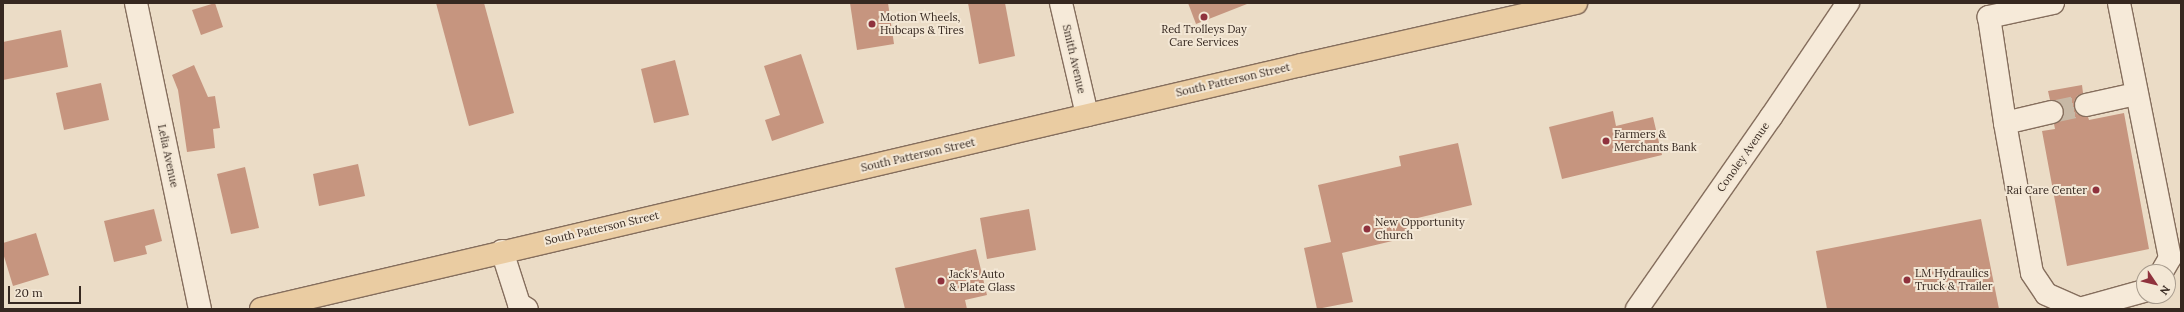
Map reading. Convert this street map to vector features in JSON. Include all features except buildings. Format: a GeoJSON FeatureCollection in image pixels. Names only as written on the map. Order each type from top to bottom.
{"type":"FeatureCollection","features":[{"type":"Feature","properties":{"kind":"main road","name":"South Patterson Street"},"geometry":{"type":"LineString","coordinates":[[260,309],[1300,65],[1576,3]]}},
{"type":"Feature","properties":{"kind":"street","name":"Lelia Avenue"},"geometry":{"type":"LineString","coordinates":[[136,3],[200,309]]}},
{"type":"Feature","properties":{"kind":"street","name":"Smith Avenue"},"geometry":{"type":"LineString","coordinates":[[1061,3],[1087,115]]}},
{"type":"Feature","properties":{"kind":"street","name":"Conoley Avenue"},"geometry":{"type":"LineString","coordinates":[[1636,309],[1771,117],[1848,3]]}},
{"type":"Feature","properties":{"kind":"street"},"geometry":{"type":"LineString","coordinates":[[2053,3],[1989,17],[2005,123],[2032,274],[2046,294],[2079,309],[2136,293]]}},
{"type":"Feature","properties":{"kind":"street"},"geometry":{"type":"LineString","coordinates":[[2119,3],[2170,258],[2167,264]]}},
{"type":"Feature","properties":{"kind":"street"},"geometry":{"type":"LineString","coordinates":[[2086,105],[2136,94]]}},
{"type":"Feature","properties":{"kind":"street"},"geometry":{"type":"LineString","coordinates":[[2005,123],[2052,112]]}},
{"type":"Feature","properties":{"kind":"street"},"geometry":{"type":"LineString","coordinates":[[502,251],[519,304],[527,309]]}},
{"type":"Feature","properties":{"kind":"tunnel"},"geometry":{"type":"LineString","coordinates":[[2052,112],[2086,105]]}},
{"type":"Feature","properties":{"kind":"place","name":"Red Trolleys Day Care Services"},"geometry":{"type":"Point","coordinates":[1204,17]}},
{"type":"Feature","properties":{"kind":"place","name":"Motion Wheels, Hubcaps & Tires"},"geometry":{"type":"Point","coordinates":[872,24]}},
{"type":"Feature","properties":{"kind":"place","name":"Farmers & Merchants Bank"},"geometry":{"type":"Point","coordinates":[1606,141]}},
{"type":"Feature","properties":{"kind":"place","name":"Rai Care Center"},"geometry":{"type":"Point","coordinates":[2096,190]}},
{"type":"Feature","properties":{"kind":"place","name":"New Opportunity Church"},"geometry":{"type":"Point","coordinates":[1367,229]}},
{"type":"Feature","properties":{"kind":"place","name":"LM Hydraulics Truck & Trailer"},"geometry":{"type":"Point","coordinates":[1907,280]}},
{"type":"Feature","properties":{"kind":"place","name":"Jack's Auto & Plate Glass"},"geometry":{"type":"Point","coordinates":[941,281]}}]}
